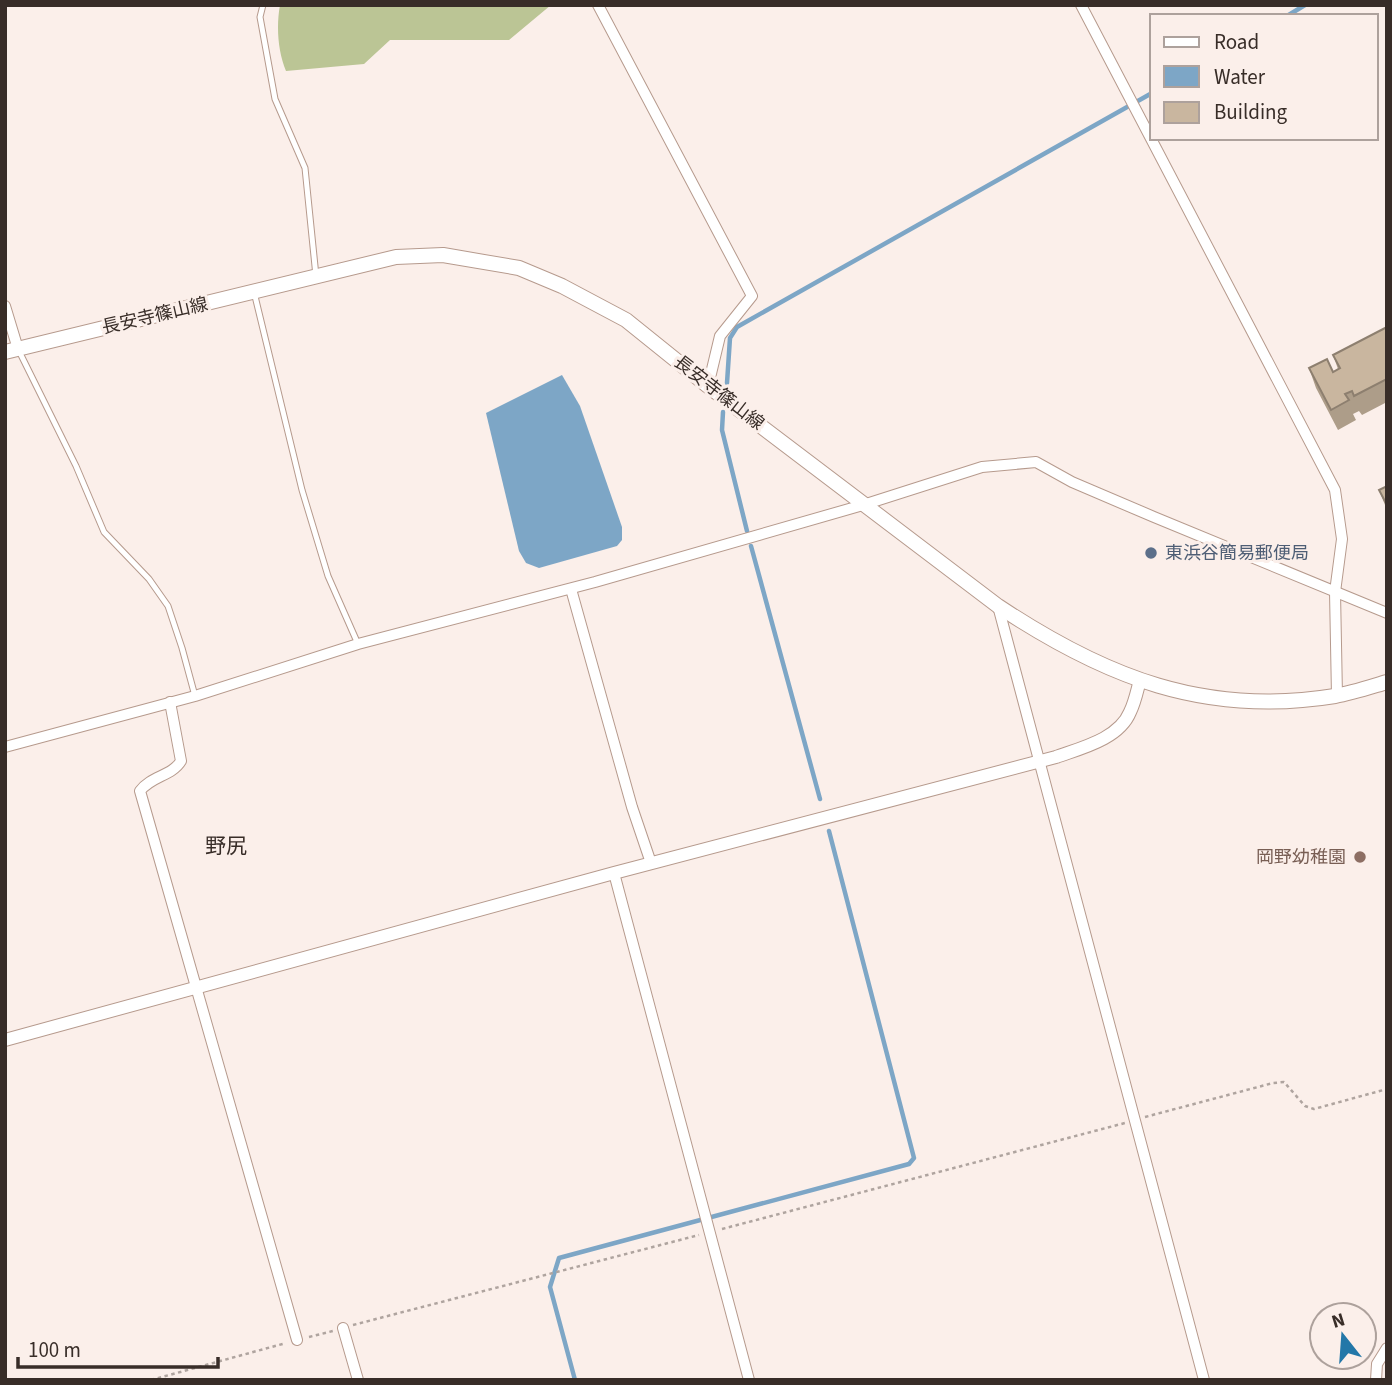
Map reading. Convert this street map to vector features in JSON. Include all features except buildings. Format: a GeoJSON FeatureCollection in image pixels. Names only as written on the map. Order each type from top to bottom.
{"type":"FeatureCollection","features":[{"type":"Feature","properties":{"kind":"main road","name":"長安寺篠山線"},"geometry":{"type":"LineString","coordinates":[[11,350],[396,257],[443,255],[519,268],[562,286],[626,320],[708,386],[998,606],[1035,631],[1091,662],[1182,693],[1254,703],[1337,696],[1387,682]]}},
{"type":"Feature","properties":{"kind":"street"},"geometry":{"type":"LineString","coordinates":[[612,5],[600,8],[752,296],[720,336],[708,386]]}},
{"type":"Feature","properties":{"kind":"street"},"geometry":{"type":"LineString","coordinates":[[1082,5],[1150,135]]}},
{"type":"Feature","properties":{"kind":"street"},"geometry":{"type":"LineString","coordinates":[[1152,140],[1335,490],[1342,539],[1335,592],[1337,696]]}},
{"type":"Feature","properties":{"kind":"street"},"geometry":{"type":"LineString","coordinates":[[5,306],[11,350]]}},
{"type":"Feature","properties":{"kind":"street"},"geometry":{"type":"LineString","coordinates":[[5,747],[195,696],[358,644],[571,589],[863,505],[982,467],[1036,462],[1072,482],[1387,613]]}},
{"type":"Feature","properties":{"kind":"street"},"geometry":{"type":"LineString","coordinates":[[571,589],[632,807],[651,863]]}},
{"type":"Feature","properties":{"kind":"street"},"geometry":{"type":"LineString","coordinates":[[998,606],[1204,1380]]}},
{"type":"Feature","properties":{"kind":"street"},"geometry":{"type":"LineString","coordinates":[[5,1040],[651,863],[1041,761],[1092,744],[1118,729],[1130,714],[1140,680]]}},
{"type":"Feature","properties":{"kind":"street"},"geometry":{"type":"LineString","coordinates":[[170,702],[181,761],[177,768],[146,783],[140,791],[297,1340]]}},
{"type":"Feature","properties":{"kind":"street"},"geometry":{"type":"LineString","coordinates":[[614,873],[749,1380]]}},
{"type":"Feature","properties":{"kind":"street"},"geometry":{"type":"LineString","coordinates":[[343,1328],[358,1380]]}},
{"type":"Feature","properties":{"kind":"street"},"geometry":{"type":"LineString","coordinates":[[1376,1380],[1377,1364],[1387,1348]]}},
{"type":"Feature","properties":{"kind":"lane"},"geometry":{"type":"LineString","coordinates":[[263,5],[260,16],[275,99],[304,168],[316,276]]}},
{"type":"Feature","properties":{"kind":"lane"},"geometry":{"type":"LineString","coordinates":[[254,292],[302,490],[328,576],[358,644]]}},
{"type":"Feature","properties":{"kind":"lane"},"geometry":{"type":"LineString","coordinates":[[11,350],[76,466],[104,532],[149,579],[167,606],[183,648],[195,696]]}},
{"type":"Feature","properties":{"kind":"path"},"geometry":{"type":"LineString","coordinates":[[547,1275],[1273,1083],[1284,1082],[1305,1106],[1314,1109],[1387,1088]]}},
{"type":"Feature","properties":{"kind":"green space"},"geometry":{"type":"Polygon","coordinates":[[[280,5],[551,5],[509,40],[390,40],[364,64],[286,71],[278,39],[280,5]]]}},
{"type":"Feature","properties":{"kind":"water"},"geometry":{"type":"Polygon","coordinates":[[[562,375],[580,406],[622,527],[622,540],[617,546],[539,568],[526,563],[519,551],[486,413],[562,375]]]}},
{"type":"Feature","properties":{"kind":"waterway"},"geometry":{"type":"LineString","coordinates":[[1290,14],[1305,5]]}},
{"type":"Feature","properties":{"kind":"waterway"},"geometry":{"type":"LineString","coordinates":[[727,383],[730,338],[737,327],[1150,94]]}},
{"type":"Feature","properties":{"kind":"waterway"},"geometry":{"type":"LineString","coordinates":[[723,412],[722,430],[747,531]]}},
{"type":"Feature","properties":{"kind":"waterway"},"geometry":{"type":"LineString","coordinates":[[751,546],[820,799]]}},
{"type":"Feature","properties":{"kind":"waterway"},"geometry":{"type":"LineString","coordinates":[[575,1380],[550,1287],[559,1258],[909,1164],[914,1158],[829,831]]}},
{"type":"Feature","properties":{"kind":"place","name":"東浜谷簡易郵便局"},"geometry":{"type":"Point","coordinates":[1151,553]}},
{"type":"Feature","properties":{"kind":"place","name":"岡野幼稚園"},"geometry":{"type":"Point","coordinates":[1360,857]}},
{"type":"Feature","properties":{"kind":"district","name":"野尻"},"geometry":{"type":"Point","coordinates":[226,846]}}]}
